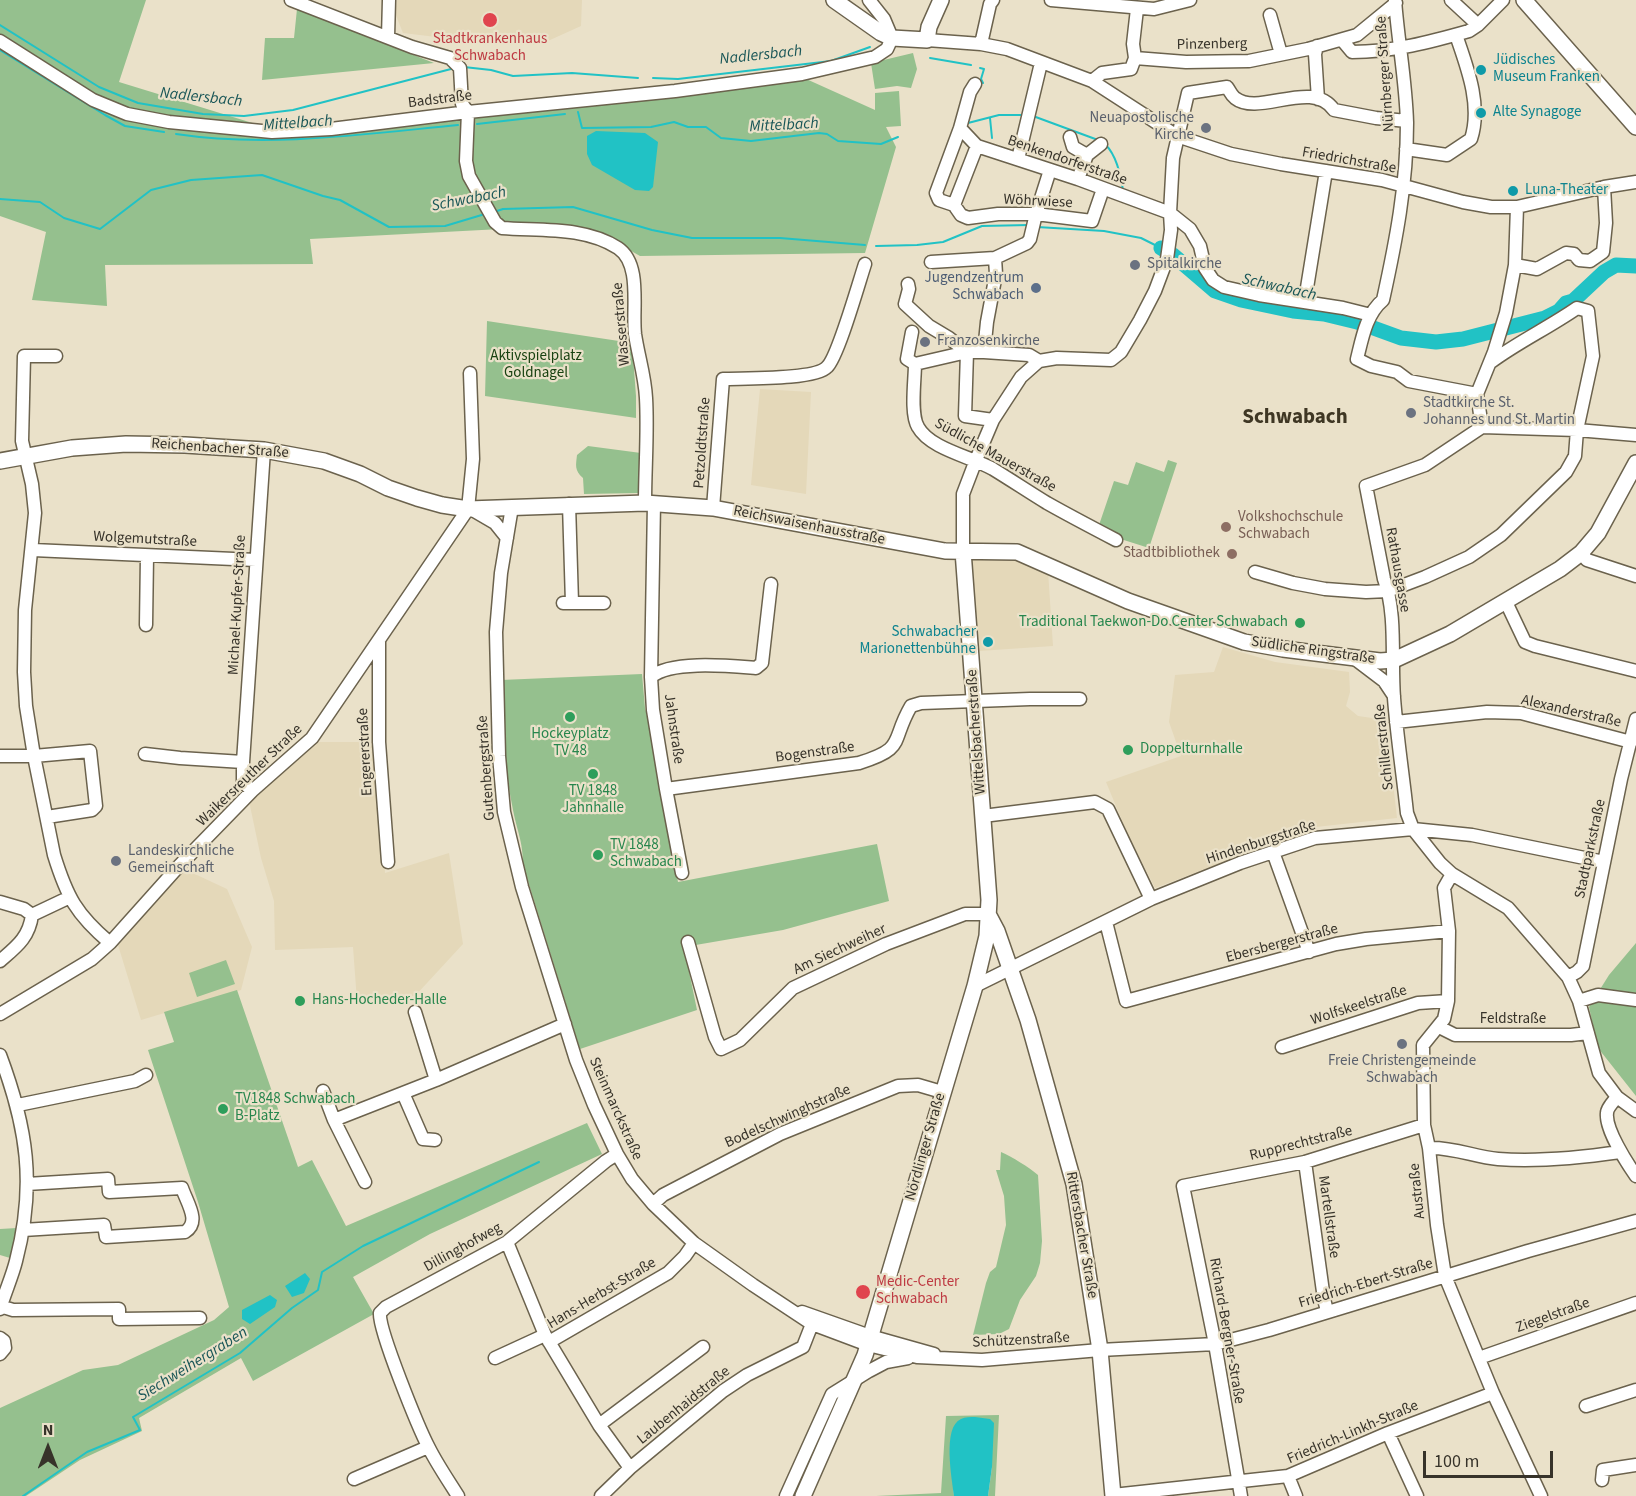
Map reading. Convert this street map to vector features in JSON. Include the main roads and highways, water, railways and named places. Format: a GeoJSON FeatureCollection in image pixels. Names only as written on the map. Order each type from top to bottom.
{"type":"FeatureCollection","features":[{"type":"Feature","properties":{"kind":"main road"},"geometry":{"type":"LineString","coordinates":[[834,0],[881,33],[892,38],[927,40],[929,27],[941,0]]}},
{"type":"Feature","properties":{"kind":"main road"},"geometry":{"type":"LineString","coordinates":[[1524,0],[1636,127]]}},
{"type":"Feature","properties":{"kind":"main road","name":"Reichenbacher Straße"},"geometry":{"type":"LineString","coordinates":[[0,461],[72,448],[126,444],[264,450],[324,461],[417,498],[469,509]]}},
{"type":"Feature","properties":{"kind":"main road","name":"Südliche Ringstraße"},"geometry":{"type":"LineString","coordinates":[[963,552],[1017,552],[1128,601],[1244,642],[1283,650],[1380,661],[1394,660],[1450,634],[1506,602],[1560,569],[1581,553],[1598,533],[1636,463]]}},
{"type":"Feature","properties":{"kind":"main road","name":"Reichswaisenhausstraße"},"geometry":{"type":"LineString","coordinates":[[469,509],[649,503],[713,508],[945,551],[963,552]]}},
{"type":"Feature","properties":{"kind":"main road","name":"Wittelsbacherstraße"},"geometry":{"type":"LineString","coordinates":[[963,552],[988,914]]}},
{"type":"Feature","properties":{"kind":"main road","name":"Rittersbacher Straße"},"geometry":{"type":"LineString","coordinates":[[988,914],[998,931],[1028,1020],[1074,1184],[1100,1350],[1113,1495]]}},
{"type":"Feature","properties":{"kind":"main road","name":"Nördlinger Straße"},"geometry":{"type":"LineString","coordinates":[[803,1496],[856,1378],[869,1340],[975,987],[987,936],[988,914]]}},
{"type":"Feature","properties":{"kind":"water"},"geometry":{"type":"Polygon","coordinates":[[[596,131],[645,133],[658,142],[653,187],[649,191],[635,190],[592,165],[587,154],[587,136],[596,131]]]}},
{"type":"Feature","properties":{"kind":"water"},"geometry":{"type":"Polygon","coordinates":[[[305,1273],[310,1279],[304,1293],[292,1297],[285,1286],[305,1273]]]}},
{"type":"Feature","properties":{"kind":"water"},"geometry":{"type":"Polygon","coordinates":[[[270,1295],[277,1300],[275,1307],[250,1324],[242,1319],[242,1310],[270,1295]]]}},
{"type":"Feature","properties":{"kind":"water"},"geometry":{"type":"Polygon","coordinates":[[[975,1417],[990,1419],[994,1423],[988,1496],[954,1496],[950,1466],[952,1432],[955,1424],[961,1419],[975,1417]]]}},
{"type":"Feature","properties":{"kind":"waterway","name":"Nadlersbach"},"geometry":{"type":"LineString","coordinates":[[0,25],[99,87],[138,103],[203,114],[244,116],[293,110],[451,69]]}},
{"type":"Feature","properties":{"kind":"waterway","name":"Nadlersbach"},"geometry":{"type":"LineString","coordinates":[[653,78],[678,79],[831,61],[870,47]]}},
{"type":"Feature","properties":{"kind":"waterway","name":"Mittelbach"},"geometry":{"type":"LineString","coordinates":[[0,50],[125,126],[164,132]]}},
{"type":"Feature","properties":{"kind":"waterway","name":"Nadlersbach"},"geometry":{"type":"LineString","coordinates":[[930,58],[971,65]]}},
{"type":"Feature","properties":{"kind":"waterway","name":"Nadlersbach"},"geometry":{"type":"LineString","coordinates":[[464,67],[491,70],[513,76],[572,73],[638,78]]}},
{"type":"Feature","properties":{"kind":"waterway","name":"Nadlersbach"},"geometry":{"type":"LineString","coordinates":[[980,68],[984,69],[981,79],[983,83]]}},
{"type":"Feature","properties":{"kind":"waterway","name":"Mittelbach"},"geometry":{"type":"LineString","coordinates":[[578,112],[582,128],[651,127],[674,122],[688,127],[706,127],[721,138],[751,141],[819,133],[827,134],[838,141],[881,144],[898,137]]}},
{"type":"Feature","properties":{"kind":"waterway","name":"Mittelbach"},"geometry":{"type":"LineString","coordinates":[[477,124],[565,114]]}},
{"type":"Feature","properties":{"kind":"waterway","name":"Nadlersbach"},"geometry":{"type":"LineString","coordinates":[[968,123],[999,115],[1024,115]]}},
{"type":"Feature","properties":{"kind":"waterway","name":"Nadlersbach"},"geometry":{"type":"LineString","coordinates":[[1033,116],[1098,140]]}},
{"type":"Feature","properties":{"kind":"waterway"},"geometry":{"type":"LineString","coordinates":[[990,118],[992,138]]}},
{"type":"Feature","properties":{"kind":"waterway","name":"Mittelbach"},"geometry":{"type":"LineString","coordinates":[[176,134],[246,140],[282,140],[458,125]]}},
{"type":"Feature","properties":{"kind":"waterway","name":"Nadlersbach"},"geometry":{"type":"LineString","coordinates":[[1105,144],[1115,160],[1123,190]]}},
{"type":"Feature","properties":{"kind":"waterway","name":"Schwabach"},"geometry":{"type":"LineString","coordinates":[[0,199],[40,202],[64,218],[100,229],[151,190],[191,180],[262,175],[340,200],[389,227],[445,226],[485,214]]}},
{"type":"Feature","properties":{"kind":"waterway","name":"Schwabach"},"geometry":{"type":"LineString","coordinates":[[494,212],[503,209],[573,207],[652,230],[692,238],[780,238],[865,245]]}},
{"type":"Feature","properties":{"kind":"waterway","name":"Schwabach"},"geometry":{"type":"LineString","coordinates":[[876,246],[943,242],[982,226],[1029,225]]}},
{"type":"Feature","properties":{"kind":"waterway","name":"Schwabach"},"geometry":{"type":"LineString","coordinates":[[1037,227],[1104,231],[1141,238],[1161,248]]}},
{"type":"Feature","properties":{"kind":"waterway","name":"Schwabach"},"geometry":{"type":"LineString","coordinates":[[1161,248],[1173,255],[1215,291],[1241,300],[1293,311],[1324,314],[1357,322],[1401,338],[1436,342],[1463,339],[1545,318],[1559,311],[1566,303],[1573,301],[1604,272],[1616,265],[1636,266]]}},
{"type":"Feature","properties":{"kind":"waterway","name":"Siechweihergraben"},"geometry":{"type":"LineString","coordinates":[[23,1496],[87,1452],[140,1430],[133,1417],[240,1353],[292,1308],[318,1290],[322,1272],[363,1246],[539,1162]]}},
{"type":"Feature","properties":{"kind":"place","name":"Stadtkrankenhaus Schwabach"},"geometry":{"type":"Point","coordinates":[490,20]}},
{"type":"Feature","properties":{"kind":"place","name":"Jüdisches Museum Franken"},"geometry":{"type":"Point","coordinates":[1481,70]}},
{"type":"Feature","properties":{"kind":"place","name":"Alte Synagoge"},"geometry":{"type":"Point","coordinates":[1481,113]}},
{"type":"Feature","properties":{"kind":"place","name":"Neuapostolische Kirche"},"geometry":{"type":"Point","coordinates":[1206,128]}},
{"type":"Feature","properties":{"kind":"place","name":"Luna-Theater"},"geometry":{"type":"Point","coordinates":[1513,191]}},
{"type":"Feature","properties":{"kind":"place","name":"Spitalkirche"},"geometry":{"type":"Point","coordinates":[1135,265]}},
{"type":"Feature","properties":{"kind":"place","name":"Jugendzentrum Schwabach"},"geometry":{"type":"Point","coordinates":[1036,288]}},
{"type":"Feature","properties":{"kind":"place","name":"Franzosenkirche"},"geometry":{"type":"Point","coordinates":[925,342]}},
{"type":"Feature","properties":{"kind":"place","name":"Stadtkirche St. Johannes und St. Martin"},"geometry":{"type":"Point","coordinates":[1411,413]}},
{"type":"Feature","properties":{"kind":"place","name":"Volkshochschule Schwabach"},"geometry":{"type":"Point","coordinates":[1226,527]}},
{"type":"Feature","properties":{"kind":"place","name":"Stadtbibliothek"},"geometry":{"type":"Point","coordinates":[1232,554]}},
{"type":"Feature","properties":{"kind":"place","name":"Traditional Taekwon-Do Center Schwabach"},"geometry":{"type":"Point","coordinates":[1300,623]}},
{"type":"Feature","properties":{"kind":"place","name":"Schwabacher Marionettenbühne"},"geometry":{"type":"Point","coordinates":[988,642]}},
{"type":"Feature","properties":{"kind":"place","name":"Hockeyplatz TV 48"},"geometry":{"type":"Point","coordinates":[570,717]}},
{"type":"Feature","properties":{"kind":"place","name":"Doppelturnhalle"},"geometry":{"type":"Point","coordinates":[1128,750]}},
{"type":"Feature","properties":{"kind":"place","name":"TV 1848 Jahnhalle"},"geometry":{"type":"Point","coordinates":[593,774]}},
{"type":"Feature","properties":{"kind":"place","name":"TV 1848 Schwabach"},"geometry":{"type":"Point","coordinates":[598,855]}},
{"type":"Feature","properties":{"kind":"place","name":"Landeskirchliche Gemeinschaft"},"geometry":{"type":"Point","coordinates":[116,861]}},
{"type":"Feature","properties":{"kind":"place","name":"Hans-Hocheder-Halle"},"geometry":{"type":"Point","coordinates":[300,1001]}},
{"type":"Feature","properties":{"kind":"place","name":"Freie Christengemeinde Schwabach"},"geometry":{"type":"Point","coordinates":[1402,1044]}},
{"type":"Feature","properties":{"kind":"place","name":"TV1848 Schwabach B-Platz"},"geometry":{"type":"Point","coordinates":[223,1109]}},
{"type":"Feature","properties":{"kind":"place","name":"Medic-Center Schwabach"},"geometry":{"type":"Point","coordinates":[863,1292]}},
{"type":"Feature","properties":{"kind":"district","name":"Schwabach"},"geometry":{"type":"Point","coordinates":[1295,418]}},
{"type":"Feature","properties":{"kind":"park label","name":"Aktivspielplatz Goldnagel"},"geometry":{"type":"Point","coordinates":[536,366]}}]}
